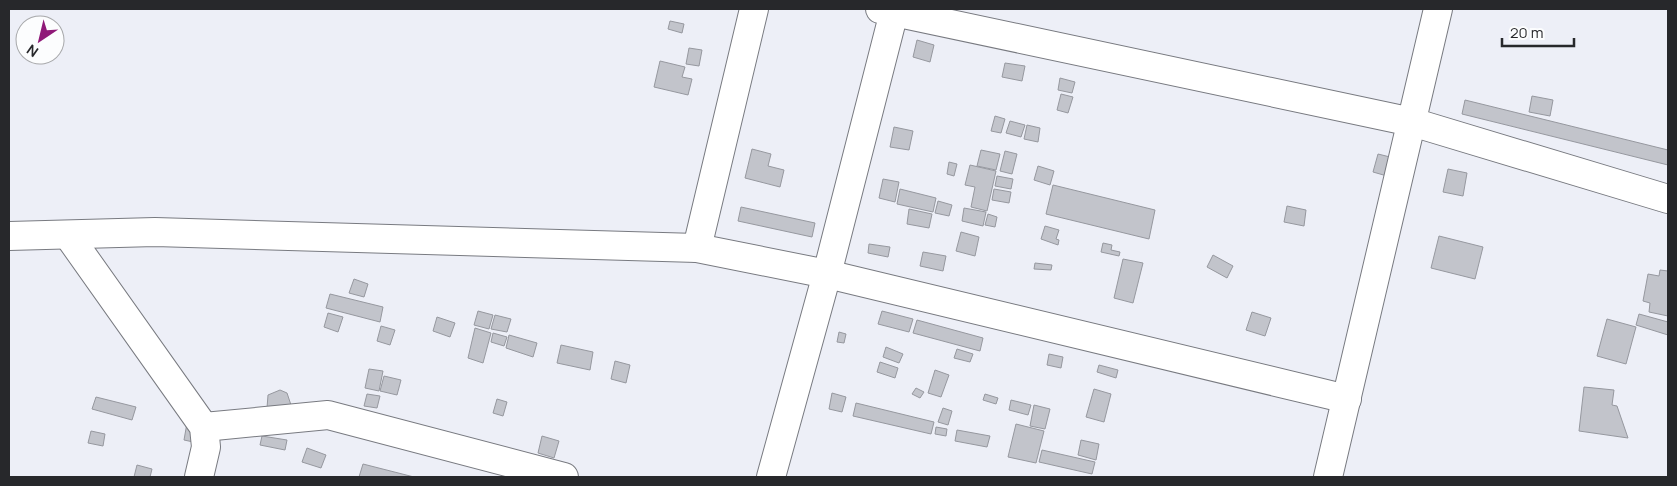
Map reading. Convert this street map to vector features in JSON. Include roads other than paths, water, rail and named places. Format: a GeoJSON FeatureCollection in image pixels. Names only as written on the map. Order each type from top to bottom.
{"type":"FeatureCollection","features":[{"type":"Feature","properties":{"kind":"street"},"geometry":{"type":"LineString","coordinates":[[698,248],[754,9]]}},
{"type":"Feature","properties":{"kind":"street"},"geometry":{"type":"LineString","coordinates":[[1328,477],[1438,9]]}},
{"type":"Feature","properties":{"kind":"street"},"geometry":{"type":"LineString","coordinates":[[771,477],[827,274],[887,10],[1412,122],[1668,199]]}},
{"type":"Feature","properties":{"kind":"street"},"geometry":{"type":"LineString","coordinates":[[9,236],[154,232],[698,248],[827,274],[1347,399]]}},
{"type":"Feature","properties":{"kind":"street"},"geometry":{"type":"LineString","coordinates":[[68,235],[204,426],[206,447],[199,477]]}},
{"type":"Feature","properties":{"kind":"street"},"geometry":{"type":"LineString","coordinates":[[204,426],[328,416],[491,468],[564,477]]}}]}
